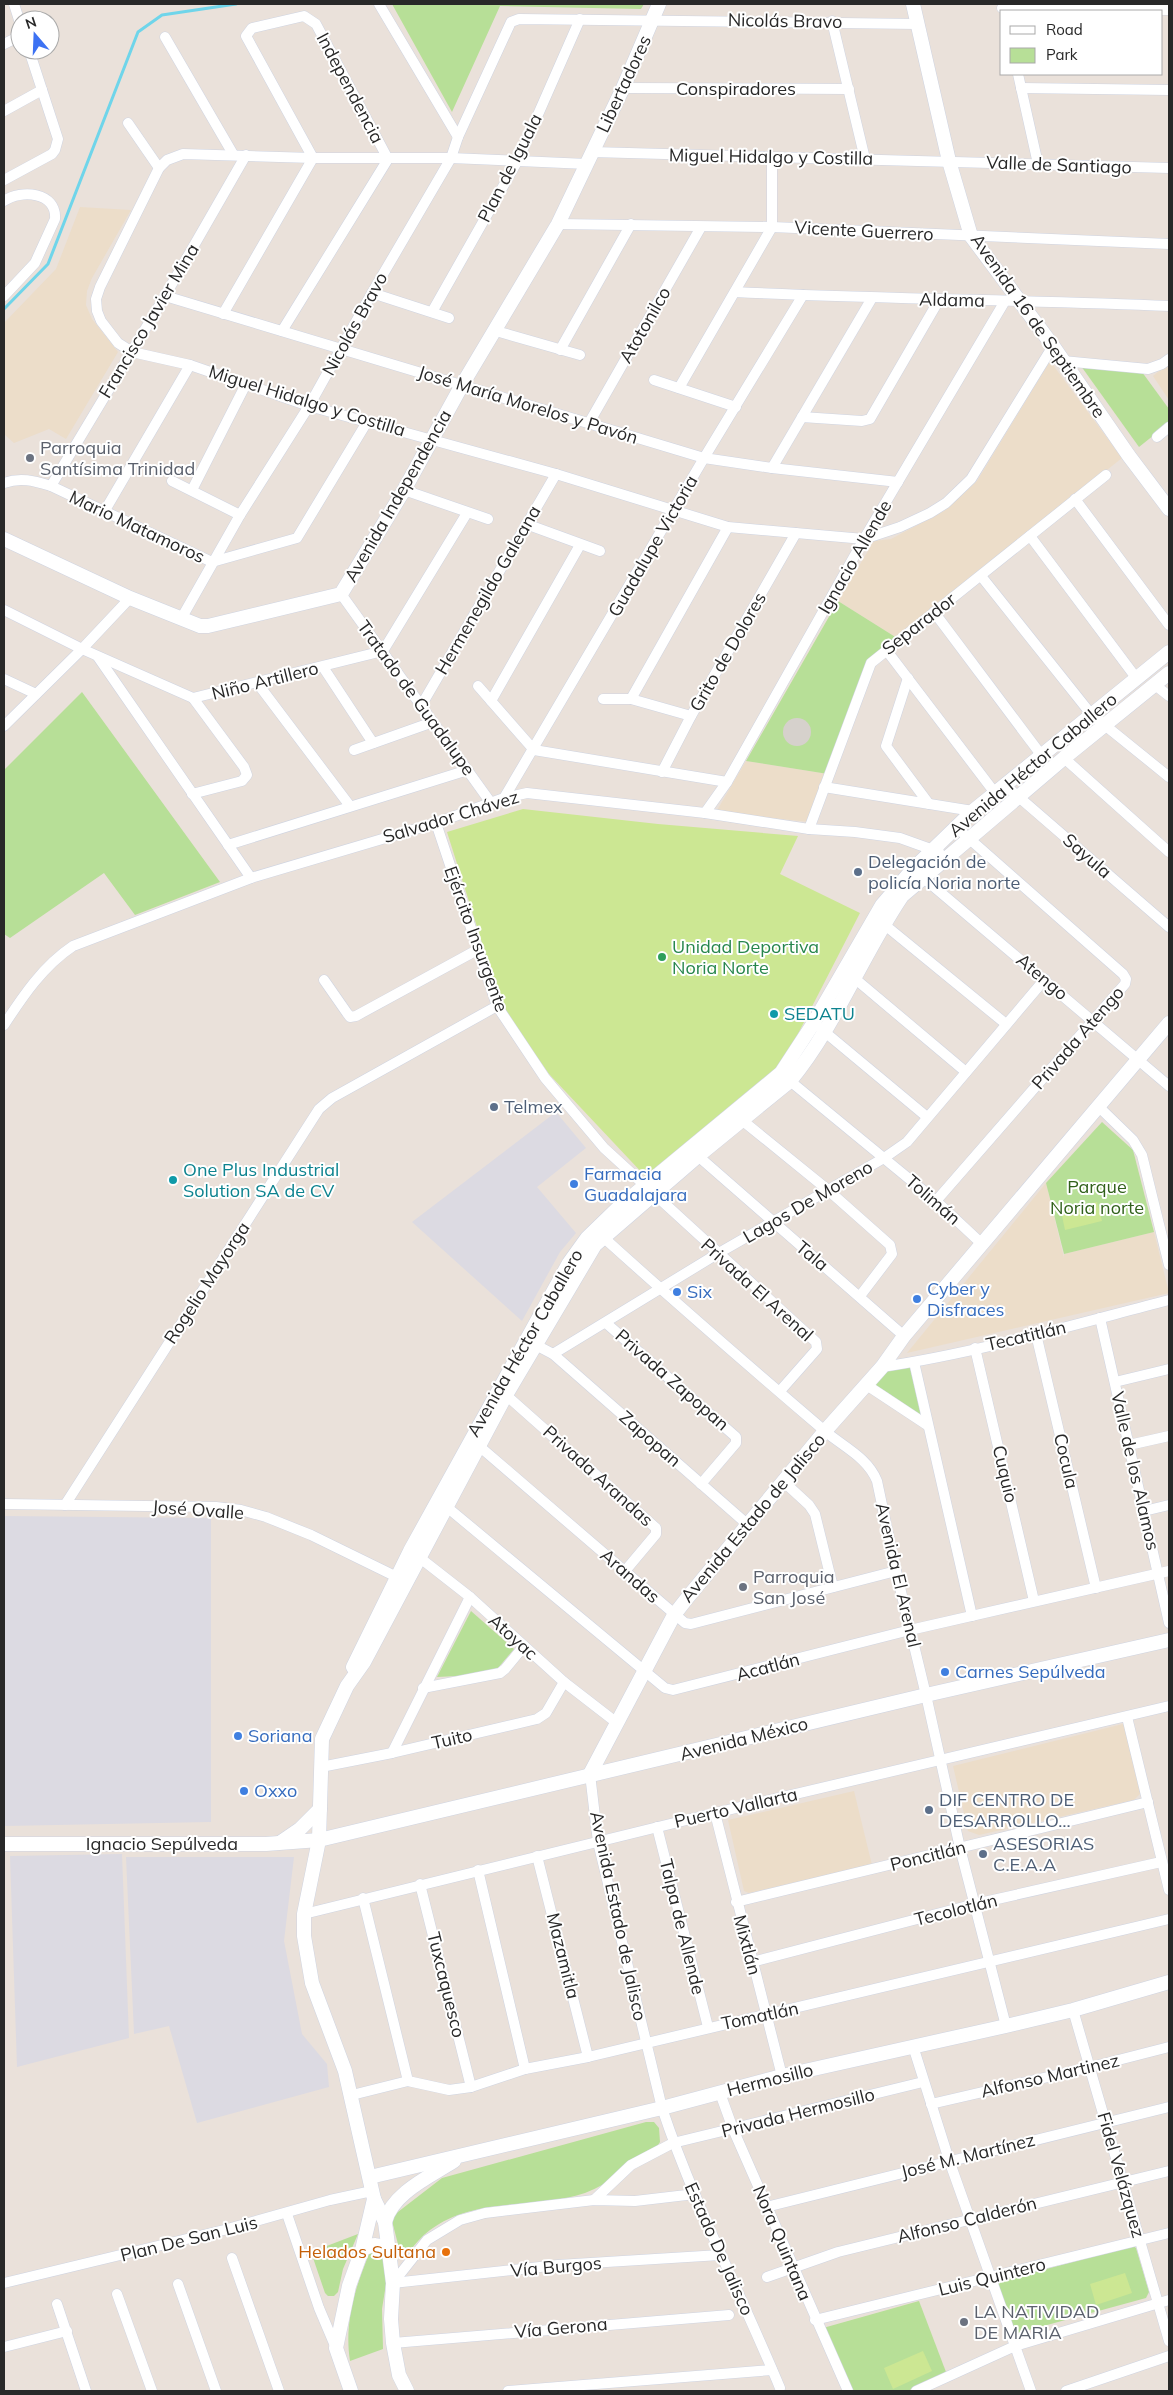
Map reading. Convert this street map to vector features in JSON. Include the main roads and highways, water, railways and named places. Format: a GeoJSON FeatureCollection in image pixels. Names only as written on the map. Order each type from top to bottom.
{"type":"FeatureCollection","features":[{"type":"Feature","properties":{"kind":"main road","name":"Libertadores"},"geometry":{"type":"LineString","coordinates":[[589,158],[623,88],[660,4]]}},
{"type":"Feature","properties":{"kind":"main road","name":"Avenida 16 de Septiembre"},"geometry":{"type":"LineString","coordinates":[[910,6],[918,24],[950,162],[971,236],[1012,300],[1054,346],[1129,456],[1169,509]]}},
{"type":"Feature","properties":{"kind":"main road","name":"Avenida Independencia"},"geometry":{"type":"LineString","coordinates":[[4,539],[130,598],[200,626],[208,626],[341,594],[404,490],[462,386],[558,224],[589,158]]}},
{"type":"Feature","properties":{"kind":"main road","name":"Avenida Héctor Caballero"},"geometry":{"type":"LineString","coordinates":[[940,853],[956,827],[973,811],[1091,714],[1137,680],[1169,652]]}},
{"type":"Feature","properties":{"kind":"main road","name":"Avenida Héctor Caballero"},"geometry":{"type":"LineString","coordinates":[[373,2195],[352,2095],[312,1983],[304,1936],[304,1914],[319,1840],[322,1739],[347,1686],[364,1662],[415,1554],[501,1393],[595,1240],[648,1191],[740,1116],[790,1081],[802,1067],[819,1027],[879,921],[902,896],[918,873],[940,853],[967,839],[1169,673]]}},
{"type":"Feature","properties":{"kind":"main road","name":"Avenida Héctor Caballero"},"geometry":{"type":"LineString","coordinates":[[648,1191],[698,1156],[781,1073],[819,1027],[853,977],[879,921]]}},
{"type":"Feature","properties":{"kind":"main road","name":"Avenida Estado de Jalisco"},"geometry":{"type":"LineString","coordinates":[[590,1774],[674,1615],[825,1431],[882,1367],[904,1336],[1169,1023]]}},
{"type":"Feature","properties":{"kind":"main road","name":"Avenida Héctor Caballero"},"geometry":{"type":"LineString","coordinates":[[442,1503],[480,1446],[501,1393]]}},
{"type":"Feature","properties":{"kind":"main road","name":"Avenida México"},"geometry":{"type":"LineString","coordinates":[[319,1840],[590,1774],[1169,1640]]}},
{"type":"Feature","properties":{"kind":"main road"},"geometry":{"type":"LineString","coordinates":[[279,1843],[300,1829],[320,1809]]}},
{"type":"Feature","properties":{"kind":"main road","name":"Ignacio Sepúlveda"},"geometry":{"type":"LineString","coordinates":[[4,1844],[279,1843],[319,1840]]}},
{"type":"Feature","properties":{"kind":"main road","name":"Hermosillo"},"geometry":{"type":"LineString","coordinates":[[370,2177],[662,2108],[782,2076],[1073,2010],[1169,1982]]}},
{"type":"Feature","properties":{"kind":"main road"},"geometry":{"type":"LineString","coordinates":[[385,2222],[392,2207],[405,2194],[466,2154]]}},
{"type":"Feature","properties":{"kind":"main road"},"geometry":{"type":"LineString","coordinates":[[373,2195],[385,2222],[390,2250],[393,2283],[391,2320],[393,2343],[399,2375],[407,2391]]}},
{"type":"Feature","properties":{"kind":"main road"},"geometry":{"type":"LineString","coordinates":[[351,2391],[336,2348],[348,2286],[362,2250],[373,2195]]}},
{"type":"Feature","properties":{"kind":"main road"},"geometry":{"type":"LineString","coordinates":[[362,2250],[371,2245],[379,2245],[390,2250]]}},
{"type":"Feature","properties":{"kind":"waterway"},"geometry":{"type":"LineString","coordinates":[[4,309],[48,264],[138,32],[162,15],[236,4]]}},
{"type":"Feature","properties":{"kind":"place","name":"Parroquia Santísima Trinidad"},"geometry":{"type":"Point","coordinates":[30,458]}},
{"type":"Feature","properties":{"kind":"place","name":"Delegación de policía Noria norte"},"geometry":{"type":"Point","coordinates":[858,872]}},
{"type":"Feature","properties":{"kind":"place","name":"Unidad Deportiva Noria Norte"},"geometry":{"type":"Point","coordinates":[662,957]}},
{"type":"Feature","properties":{"kind":"place","name":"SEDATU"},"geometry":{"type":"Point","coordinates":[774,1014]}},
{"type":"Feature","properties":{"kind":"place","name":"Telmex"},"geometry":{"type":"Point","coordinates":[494,1107]}},
{"type":"Feature","properties":{"kind":"place","name":"One Plus Industrial Solution SA de CV"},"geometry":{"type":"Point","coordinates":[173,1180]}},
{"type":"Feature","properties":{"kind":"place","name":"Farmacia Guadalajara"},"geometry":{"type":"Point","coordinates":[574,1184]}},
{"type":"Feature","properties":{"kind":"place","name":"Six"},"geometry":{"type":"Point","coordinates":[677,1292]}},
{"type":"Feature","properties":{"kind":"place","name":"Cyber y Disfraces"},"geometry":{"type":"Point","coordinates":[917,1299]}},
{"type":"Feature","properties":{"kind":"place","name":"Parroquia San José"},"geometry":{"type":"Point","coordinates":[743,1587]}},
{"type":"Feature","properties":{"kind":"place","name":"Carnes Sepúlveda"},"geometry":{"type":"Point","coordinates":[945,1672]}},
{"type":"Feature","properties":{"kind":"place","name":"Soriana"},"geometry":{"type":"Point","coordinates":[238,1736]}},
{"type":"Feature","properties":{"kind":"place","name":"Oxxo"},"geometry":{"type":"Point","coordinates":[244,1791]}},
{"type":"Feature","properties":{"kind":"place","name":"DIF CENTRO DE DESARROLLO…"},"geometry":{"type":"Point","coordinates":[929,1810]}},
{"type":"Feature","properties":{"kind":"place","name":"ASESORIAS C.E.A.A"},"geometry":{"type":"Point","coordinates":[983,1854]}},
{"type":"Feature","properties":{"kind":"place","name":"Helados Sultana"},"geometry":{"type":"Point","coordinates":[446,2252]}},
{"type":"Feature","properties":{"kind":"place","name":"LA NATIVIDAD DE MARIA"},"geometry":{"type":"Point","coordinates":[964,2322]}},
{"type":"Feature","properties":{"kind":"park label","name":"Parque Noria norte"},"geometry":{"type":"Point","coordinates":[1097,1197]}}]}
